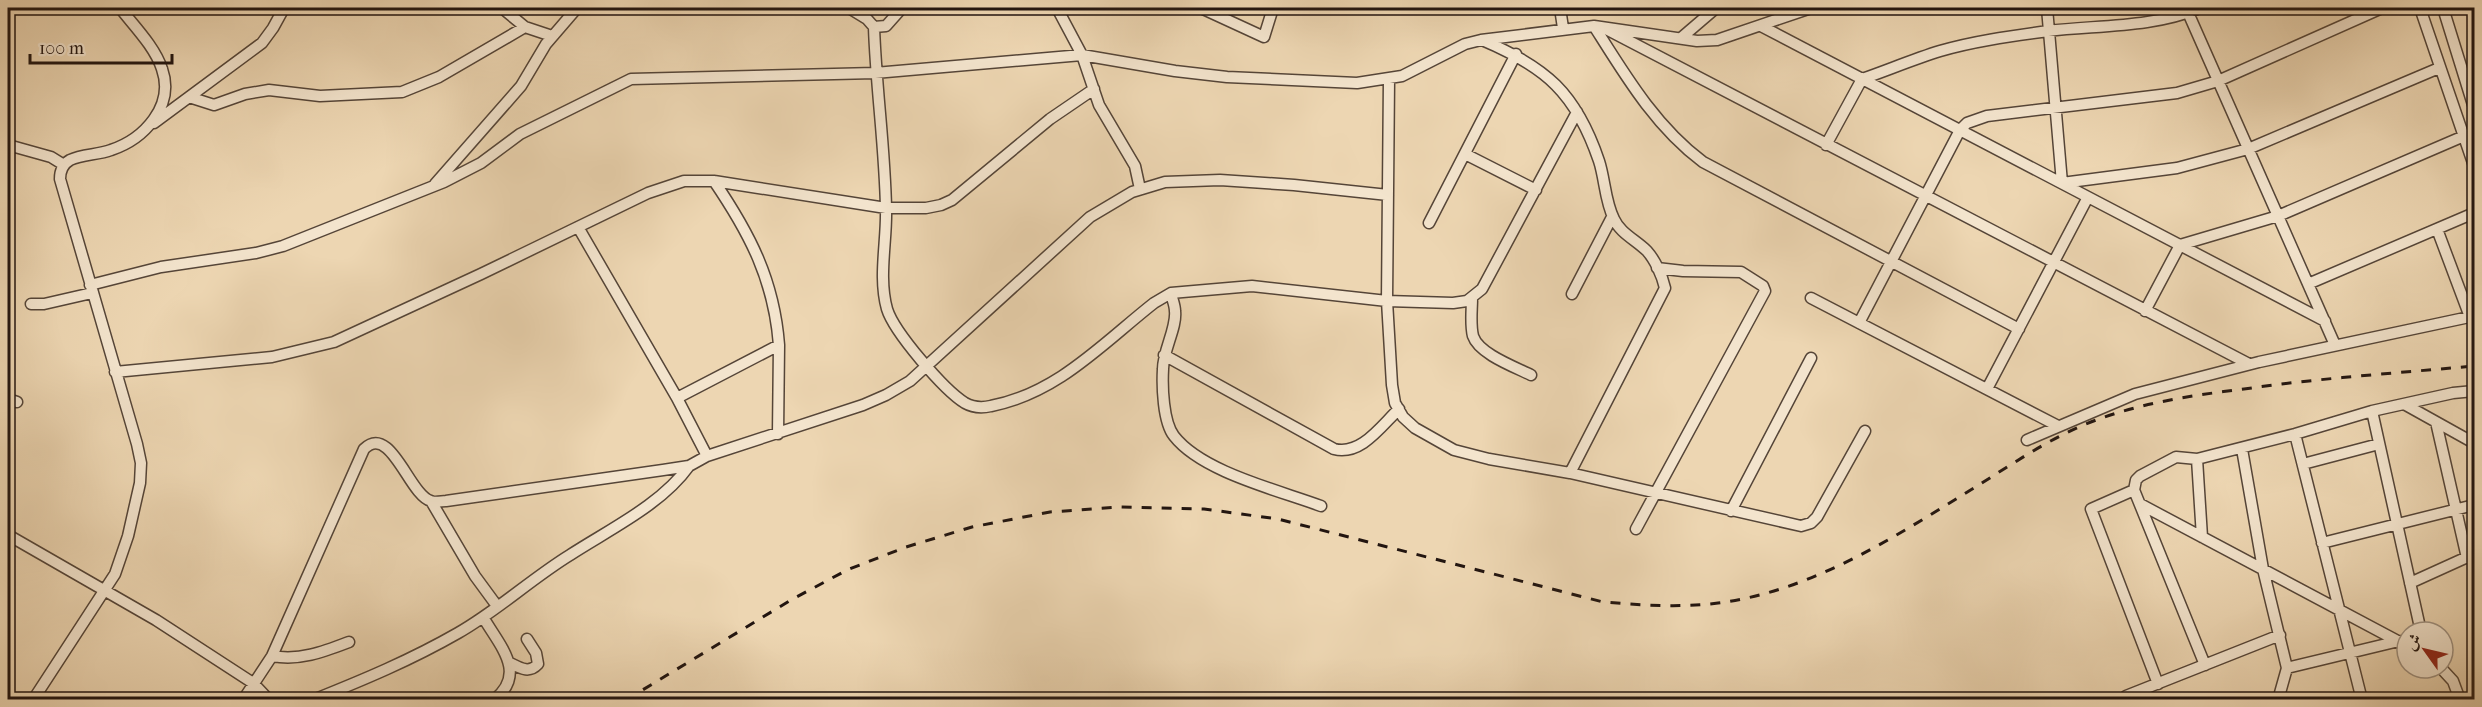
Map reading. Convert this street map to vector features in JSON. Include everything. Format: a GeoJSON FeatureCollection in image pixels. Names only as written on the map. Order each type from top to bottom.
{"type":"FeatureCollection","features":[{"type":"Feature","properties":{"kind":"street"},"geometry":{"type":"LineString","coordinates":[[120,8],[157,58],[163,70],[164,97],[150,126]]}},
{"type":"Feature","properties":{"kind":"street"},"geometry":{"type":"LineString","coordinates":[[33,699],[115,574],[128,537],[140,483],[141,463],[60,179],[64,165],[72,159],[118,148],[150,126],[262,43],[284,8]]}},
{"type":"Feature","properties":{"kind":"street"},"geometry":{"type":"LineString","coordinates":[[502,8],[525,27],[552,36]]}},
{"type":"Feature","properties":{"kind":"street"},"geometry":{"type":"LineString","coordinates":[[432,187],[521,86],[552,36],[577,8]]}},
{"type":"Feature","properties":{"kind":"street"},"geometry":{"type":"LineString","coordinates":[[849,8],[867,19],[874,27],[875,73],[886,208],[884,287],[887,309],[895,327],[948,389],[964,403],[975,407],[990,406],[1032,393],[1060,380],[1129,322],[1171,293],[1252,286],[1387,301],[1453,303],[1472,298],[1482,289],[1576,112]]}},
{"type":"Feature","properties":{"kind":"street"},"geometry":{"type":"LineString","coordinates":[[874,27],[886,26],[902,8]]}},
{"type":"Feature","properties":{"kind":"street"},"geometry":{"type":"LineString","coordinates":[[1057,8],[1082,55],[1110,127],[1126,148],[1135,166],[1140,189]]}},
{"type":"Feature","properties":{"kind":"street"},"geometry":{"type":"LineString","coordinates":[[1201,8],[1264,37],[1273,8]]}},
{"type":"Feature","properties":{"kind":"street"},"geometry":{"type":"LineString","coordinates":[[1560,8],[1563,28]]}},
{"type":"Feature","properties":{"kind":"street"},"geometry":{"type":"LineString","coordinates":[[1682,38],[1716,8]]}},
{"type":"Feature","properties":{"kind":"street"},"geometry":{"type":"LineString","coordinates":[[31,304],[44,304],[161,267],[256,253],[283,246],[432,187],[482,163],[520,134],[540,123],[631,79],[662,76],[875,73],[1082,55],[1175,71],[1227,77],[1357,83],[1402,76],[1464,44],[1482,40],[1563,28],[1598,26],[1697,41],[1717,40],[1811,8]]}},
{"type":"Feature","properties":{"kind":"street"},"geometry":{"type":"LineString","coordinates":[[2047,8],[2062,183]]}},
{"type":"Feature","properties":{"kind":"street"},"geometry":{"type":"LineString","coordinates":[[1826,145],[1862,79],[1941,51],[1996,39],[2049,31],[2132,24],[2200,8]]}},
{"type":"Feature","properties":{"kind":"street"},"geometry":{"type":"LineString","coordinates":[[1859,323],[1960,130],[1967,123],[1987,116],[2177,93],[2218,81],[2382,8]]}},
{"type":"Feature","properties":{"kind":"street"},"geometry":{"type":"LineString","coordinates":[[2420,8],[2475,166]]}},
{"type":"Feature","properties":{"kind":"street"},"geometry":{"type":"LineString","coordinates":[[2443,8],[2475,108]]}},
{"type":"Feature","properties":{"kind":"street"},"geometry":{"type":"LineString","coordinates":[[2187,10],[2336,345]]}},
{"type":"Feature","properties":{"kind":"street"},"geometry":{"type":"LineString","coordinates":[[1598,26],[2249,364]]}},
{"type":"Feature","properties":{"kind":"street"},"geometry":{"type":"LineString","coordinates":[[1598,26],[1653,115],[1702,162],[2019,329]]}},
{"type":"Feature","properties":{"kind":"street"},"geometry":{"type":"LineString","coordinates":[[1761,26],[2325,321]]}},
{"type":"Feature","properties":{"kind":"street"},"geometry":{"type":"LineString","coordinates":[[189,97],[214,105],[245,94],[269,90],[320,96],[402,92],[439,77],[525,27]]}},
{"type":"Feature","properties":{"kind":"street"},"geometry":{"type":"LineString","coordinates":[[1482,40],[1516,54],[1547,76],[1568,98],[1598,159],[1612,217],[1624,232],[1648,252],[1665,288],[1570,473]]}},
{"type":"Feature","properties":{"kind":"street"},"geometry":{"type":"LineString","coordinates":[[1429,224],[1516,54]]}},
{"type":"Feature","properties":{"kind":"street"},"geometry":{"type":"LineString","coordinates":[[2062,183],[2177,168],[2248,149],[2439,68]]}},
{"type":"Feature","properties":{"kind":"street"},"geometry":{"type":"LineString","coordinates":[[1389,79],[1387,301],[1392,385],[1399,409],[1415,428],[1454,450],[1489,459],[1570,473],[1801,526],[1811,522],[1816,516],[1865,431]]}},
{"type":"Feature","properties":{"kind":"street"},"geometry":{"type":"LineString","coordinates":[[115,372],[272,357],[334,342],[666,186],[684,181],[714,181],[886,208],[940,206],[952,200],[1050,119],[1094,89]]}},
{"type":"Feature","properties":{"kind":"street"},"geometry":{"type":"LineString","coordinates":[[2145,311],[2180,245],[2278,216],[2464,136]]}},
{"type":"Feature","properties":{"kind":"street"},"geometry":{"type":"LineString","coordinates":[[8,145],[51,157],[64,165]]}},
{"type":"Feature","properties":{"kind":"street"},"geometry":{"type":"LineString","coordinates":[[1465,154],[1536,189]]}},
{"type":"Feature","properties":{"kind":"street"},"geometry":{"type":"LineString","coordinates":[[431,501],[616,478],[689,466],[707,456],[836,415],[886,395],[910,381],[928,366],[1090,218],[1114,201],[1140,189],[1165,182],[1220,180],[1388,195]]}},
{"type":"Feature","properties":{"kind":"street"},"geometry":{"type":"LineString","coordinates":[[714,181],[730,204],[755,249],[774,300],[779,345],[778,434]]}},
{"type":"Feature","properties":{"kind":"street"},"geometry":{"type":"LineString","coordinates":[[1987,389],[2088,197]]}},
{"type":"Feature","properties":{"kind":"street"},"geometry":{"type":"LineString","coordinates":[[2308,284],[2475,213]]}},
{"type":"Feature","properties":{"kind":"street"},"geometry":{"type":"LineString","coordinates":[[1572,294],[1612,217]]}},
{"type":"Feature","properties":{"kind":"street"},"geometry":{"type":"LineString","coordinates":[[578,227],[707,456]]}},
{"type":"Feature","properties":{"kind":"street"},"geometry":{"type":"LineString","coordinates":[[2027,440],[2134,394],[2249,364],[2472,316],[2437,229]]}},
{"type":"Feature","properties":{"kind":"street"},"geometry":{"type":"LineString","coordinates":[[1636,529],[1765,291],[1763,286],[1742,272],[1657,268]]}},
{"type":"Feature","properties":{"kind":"street"},"geometry":{"type":"LineString","coordinates":[[1171,293],[1175,312],[1164,355],[1167,422],[1173,435],[1187,448],[1225,472],[1321,506]]}},
{"type":"Feature","properties":{"kind":"street"},"geometry":{"type":"LineString","coordinates":[[1472,298],[1474,338],[1481,347],[1498,359],[1531,375]]}},
{"type":"Feature","properties":{"kind":"street"},"geometry":{"type":"LineString","coordinates":[[1811,298],[2058,426]]}},
{"type":"Feature","properties":{"kind":"street"},"geometry":{"type":"LineString","coordinates":[[676,398],[779,345]]}},
{"type":"Feature","properties":{"kind":"street"},"geometry":{"type":"LineString","coordinates":[[1164,355],[1343,452],[1361,445],[1399,409]]}},
{"type":"Feature","properties":{"kind":"street"},"geometry":{"type":"LineString","coordinates":[[1731,511],[1811,358]]}},
{"type":"Feature","properties":{"kind":"street"},"geometry":{"type":"LineString","coordinates":[[2205,665],[2134,490],[2136,480],[2176,457],[2197,459],[2242,449],[2372,411],[2452,393],[2475,391]]}},
{"type":"Feature","properties":{"kind":"street"},"geometry":{"type":"LineString","coordinates":[[2404,404],[2475,443]]}},
{"type":"Feature","properties":{"kind":"street"},"geometry":{"type":"LineString","coordinates":[[2372,411],[2418,620]]}},
{"type":"Feature","properties":{"kind":"street"},"geometry":{"type":"LineString","coordinates":[[2410,584],[2471,556],[2456,509],[2436,422]]}},
{"type":"Feature","properties":{"kind":"street"},"geometry":{"type":"LineString","coordinates":[[2295,434],[2362,699]]}},
{"type":"Feature","properties":{"kind":"street"},"geometry":{"type":"LineString","coordinates":[[243,699],[272,656],[364,449],[369,445],[377,443],[384,445],[396,456],[418,492],[431,501],[475,576],[497,606]]}},
{"type":"Feature","properties":{"kind":"street"},"geometry":{"type":"LineString","coordinates":[[2303,464],[2379,444]]}},
{"type":"Feature","properties":{"kind":"street"},"geometry":{"type":"LineString","coordinates":[[2242,449],[2263,569],[2287,668],[2278,699]]}},
{"type":"Feature","properties":{"kind":"street"},"geometry":{"type":"LineString","coordinates":[[2197,459],[2202,537]]}},
{"type":"Feature","properties":{"kind":"street"},"geometry":{"type":"LineString","coordinates":[[313,699],[388,670],[458,633],[538,576],[651,503],[679,480],[689,466]]}},
{"type":"Feature","properties":{"kind":"street"},"geometry":{"type":"LineString","coordinates":[[2134,490],[2091,509],[2158,684]]}},
{"type":"Feature","properties":{"kind":"street"},"geometry":{"type":"LineString","coordinates":[[2140,504],[2395,640]]}},
{"type":"Feature","properties":{"kind":"street"},"geometry":{"type":"LineString","coordinates":[[2322,543],[2475,505]]}},
{"type":"Feature","properties":{"kind":"street"},"geometry":{"type":"LineString","coordinates":[[8,535],[105,591],[253,683],[269,699]]}},
{"type":"Feature","properties":{"kind":"street"},"geometry":{"type":"LineString","coordinates":[[483,617],[510,663],[512,673],[503,693],[494,699]]}},
{"type":"Feature","properties":{"kind":"street"},"geometry":{"type":"LineString","coordinates":[[2126,696],[2280,635]]}},
{"type":"Feature","properties":{"kind":"street"},"geometry":{"type":"LineString","coordinates":[[510,663],[522,670],[528,670],[538,664],[537,653],[527,639]]}},
{"type":"Feature","properties":{"kind":"street"},"geometry":{"type":"LineString","coordinates":[[272,656],[288,659],[316,654],[349,642]]}},
{"type":"Feature","properties":{"kind":"street"},"geometry":{"type":"LineString","coordinates":[[2287,668],[2395,645]]}},
{"type":"Feature","properties":{"kind":"street"},"geometry":{"type":"LineString","coordinates":[[2451,680],[2460,699]]}},
{"type":"Feature","properties":{"kind":"street"},"geometry":{"type":"LineString","coordinates":[[2466,699],[2475,696]]}},
{"type":"Feature","properties":{"kind":"railway"},"geometry":{"type":"LineString","coordinates":[[626,700],[791,600],[847,570],[906,547],[972,527],[1050,512],[1120,507],[1204,509],[1278,519],[1603,602],[1660,606],[1703,605],[1753,597],[1820,574],[1883,543],[2050,441],[2117,413],[2171,400],[2226,391],[2474,366]]}}]}
